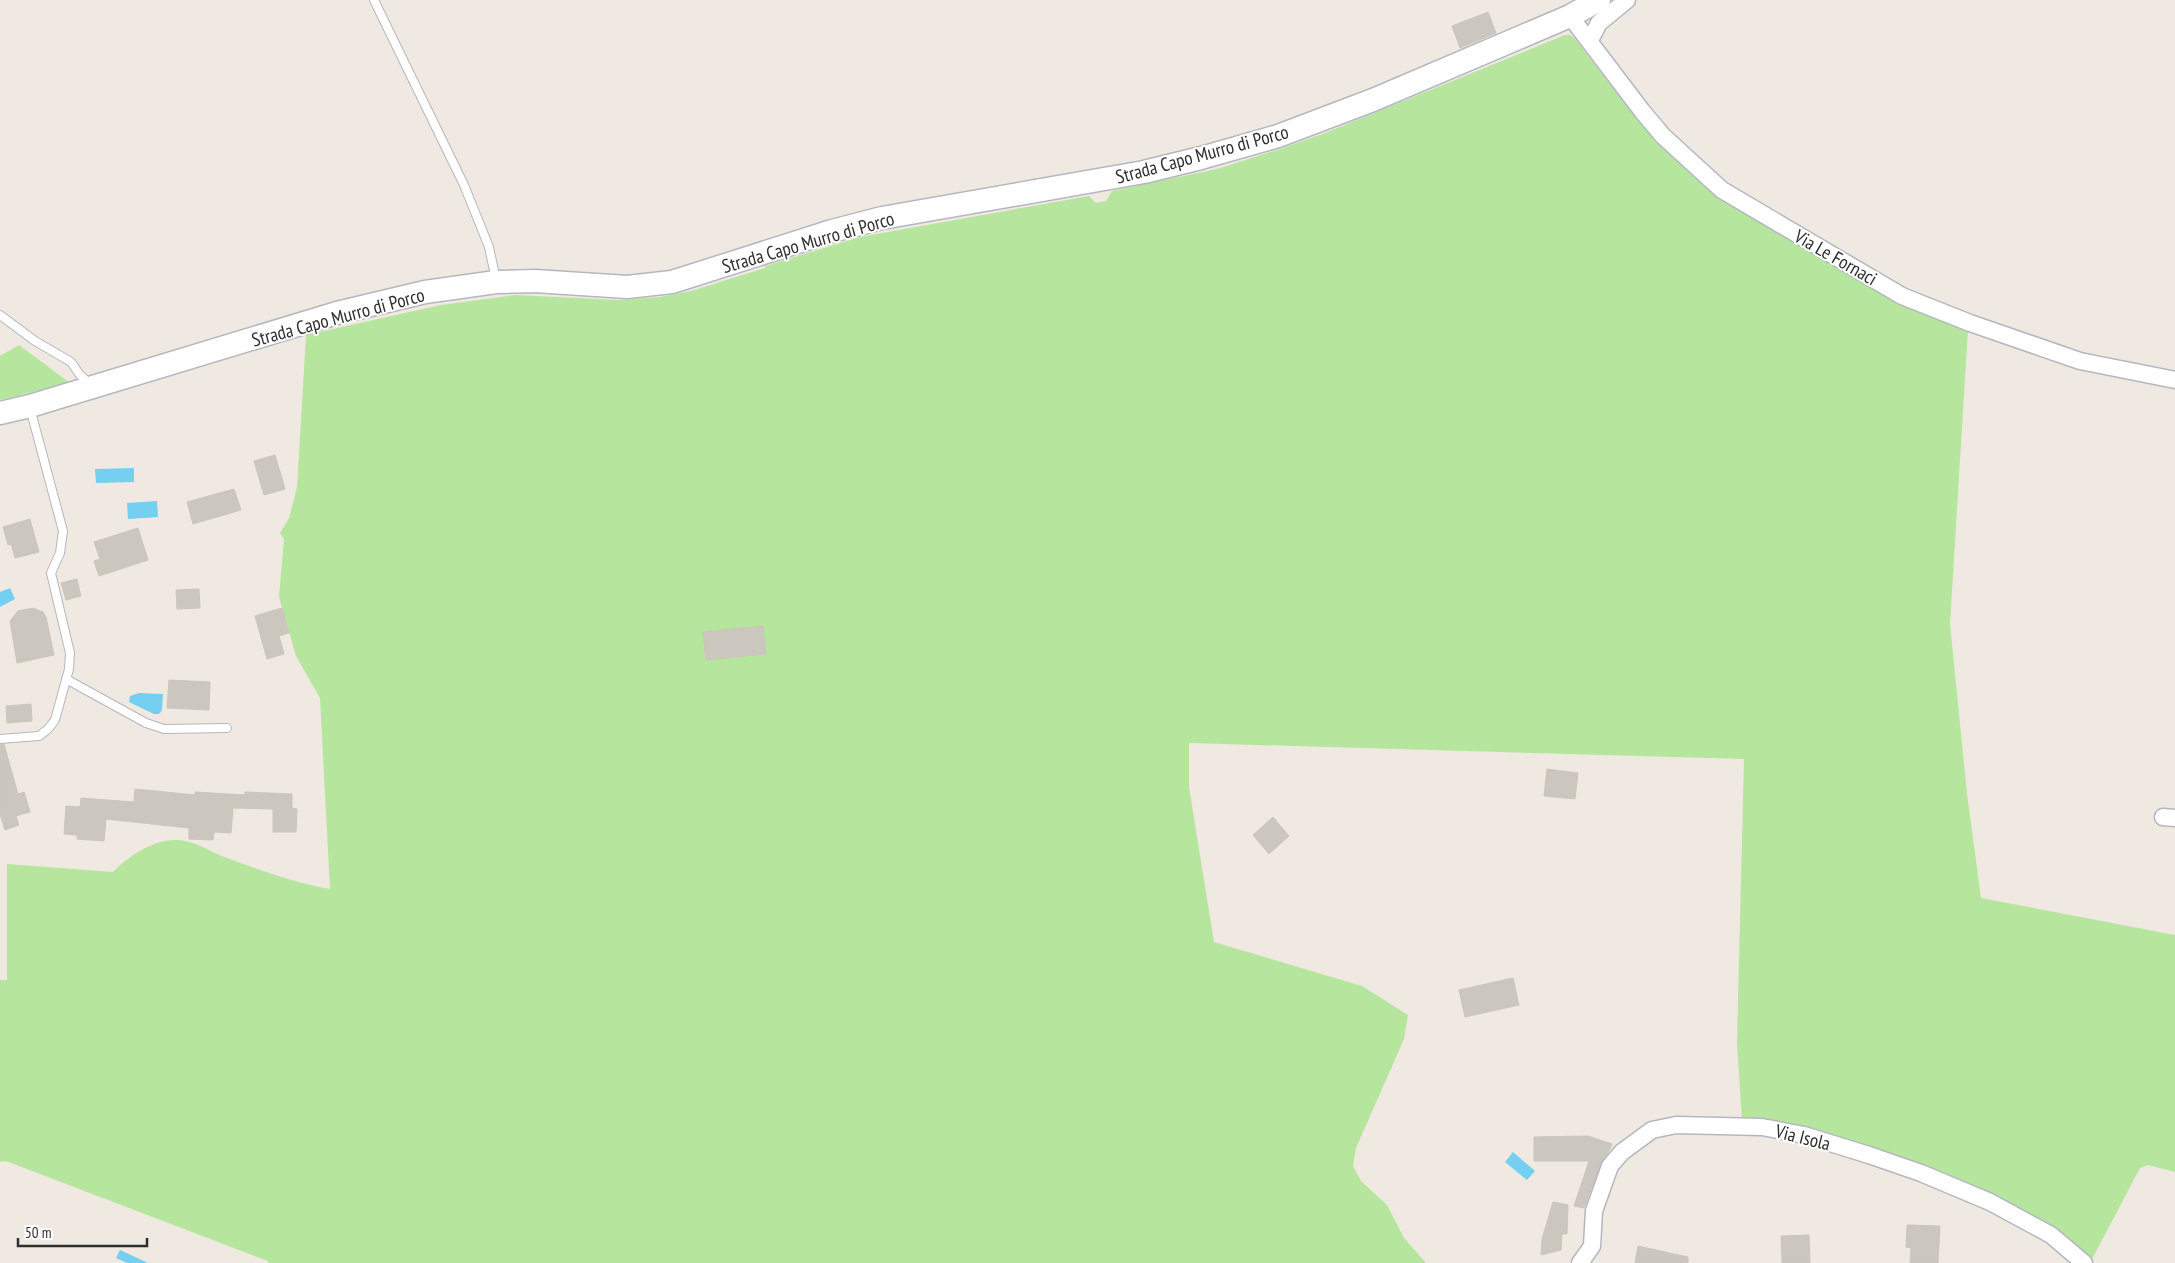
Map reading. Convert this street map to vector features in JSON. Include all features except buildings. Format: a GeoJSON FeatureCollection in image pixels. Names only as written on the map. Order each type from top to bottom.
{"type":"FeatureCollection","features":[{"type":"Feature","properties":{"kind":"street","name":"Strada Capo Murro di Porco"},"geometry":{"type":"LineString","coordinates":[[0,413],[30,406],[337,313],[425,292],[496,282],[627,286],[672,282],[832,231],[882,218],[1144,172],[1192,160],[1278,136],[1374,100],[1570,16],[1599,0]]}},
{"type":"Feature","properties":{"kind":"street"},"geometry":{"type":"LineString","coordinates":[[1590,40],[1599,23],[1627,0]]}},
{"type":"Feature","properties":{"kind":"street","name":"Via Le Fornaci"},"geometry":{"type":"LineString","coordinates":[[1570,16],[1663,136],[1722,190],[1902,296],[1970,323],[2080,361],[2175,380]]}},
{"type":"Feature","properties":{"kind":"street","name":"Via Isola"},"geometry":{"type":"LineString","coordinates":[[1580,1263],[1592,1246],[1594,1211],[1600,1189],[1610,1166],[1622,1152],[1652,1130],[1676,1125],[1762,1127],[1804,1135],[1869,1155],[1921,1173],[1990,1202],[2051,1235],[2084,1263]]}},
{"type":"Feature","properties":{"kind":"lane"},"geometry":{"type":"LineString","coordinates":[[374,0],[464,185],[489,247],[496,282]]}},
{"type":"Feature","properties":{"kind":"lane"},"geometry":{"type":"LineString","coordinates":[[0,315],[34,342],[71,362],[80,376],[94,386]]}},
{"type":"Feature","properties":{"kind":"lane"},"geometry":{"type":"LineString","coordinates":[[0,739],[39,736],[48,729],[55,720],[66,679],[70,653],[51,573],[60,553],[63,531],[30,406]]}},
{"type":"Feature","properties":{"kind":"lane"},"geometry":{"type":"LineString","coordinates":[[66,679],[146,723],[164,729],[227,728]]}},
{"type":"Feature","properties":{"kind":"green space"},"geometry":{"type":"Polygon","coordinates":[[[1565,35],[1570,35],[1575,39],[1627,105],[1663,146],[1704,185],[1727,203],[1874,290],[1908,307],[1968,329],[1950,624],[1967,794],[1981,898],[2175,935],[2175,1172],[2148,1165],[2140,1168],[2091,1261],[2066,1235],[2041,1222],[1742,1120],[1737,1043],[1744,759],[1189,743],[1189,787],[1214,942],[1362,986],[1408,1015],[1404,1039],[1356,1148],[1353,1166],[1361,1181],[1387,1205],[1404,1238],[1426,1263],[268,1263],[268,1261],[6,1161],[0,1162],[0,980],[7,980],[7,864],[113,872],[126,860],[142,850],[158,843],[176,840],[195,844],[227,858],[278,876],[330,889],[320,698],[296,656],[279,597],[284,539],[280,533],[289,518],[297,488],[306,335],[441,305],[515,295],[618,300],[660,297],[691,291],[860,237],[1089,196],[1096,203],[1106,201],[1112,191],[1217,169],[1325,133],[1565,35]]]}},
{"type":"Feature","properties":{"kind":"green space"},"geometry":{"type":"Polygon","coordinates":[[[19,345],[70,383],[0,400],[0,356],[19,345]]]}},
{"type":"Feature","properties":{"kind":"water"},"geometry":{"type":"Polygon","coordinates":[[[134,468],[134,482],[96,483],[95,469],[134,468]]]}},
{"type":"Feature","properties":{"kind":"water"},"geometry":{"type":"Polygon","coordinates":[[[157,501],[158,517],[128,519],[127,503],[157,501]]]}},
{"type":"Feature","properties":{"kind":"water"},"geometry":{"type":"Polygon","coordinates":[[[10,588],[15,599],[0,607],[0,592],[10,588]]]}},
{"type":"Feature","properties":{"kind":"water"},"geometry":{"type":"Polygon","coordinates":[[[139,693],[163,694],[162,710],[159,714],[154,714],[129,702],[130,696],[139,693]]]}},
{"type":"Feature","properties":{"kind":"water"},"geometry":{"type":"Polygon","coordinates":[[[1513,1152],[1535,1171],[1527,1180],[1505,1162],[1513,1152]]]}},
{"type":"Feature","properties":{"kind":"water"},"geometry":{"type":"Polygon","coordinates":[[[120,1250],[148,1263],[127,1263],[116,1258],[120,1250]]]}}]}
